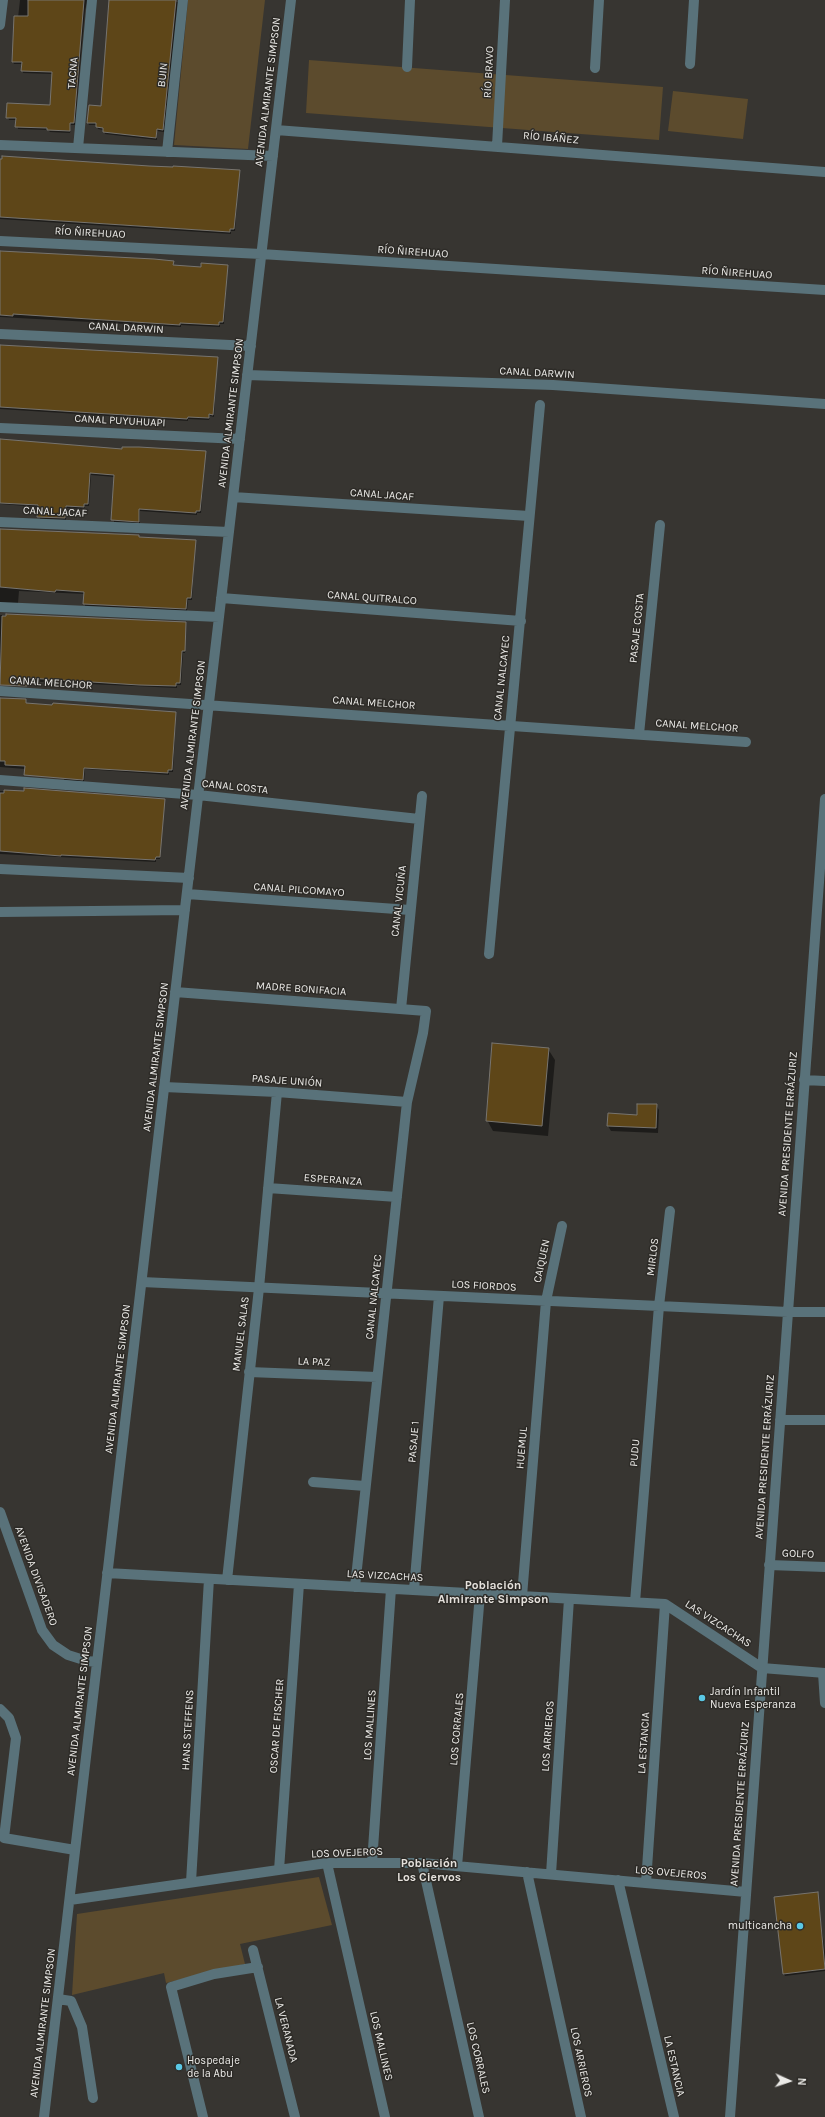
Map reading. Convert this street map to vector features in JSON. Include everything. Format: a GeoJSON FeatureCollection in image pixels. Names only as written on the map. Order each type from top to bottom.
{"type":"FeatureCollection","features":[{"type":"Feature","properties":{"kind":"street"},"geometry":{"type":"LineString","coordinates":[[0,25],[3,0]]}},
{"type":"Feature","properties":{"kind":"street","name":"TACNA"},"geometry":{"type":"LineString","coordinates":[[78,148],[92,0]]}},
{"type":"Feature","properties":{"kind":"street","name":"BUIN"},"geometry":{"type":"LineString","coordinates":[[167,152],[183,0]]}},
{"type":"Feature","properties":{"kind":"street","name":"AVENIDA ALMIRANTE SIMPSON"},"geometry":{"type":"LineString","coordinates":[[44,2117],[291,0]]}},
{"type":"Feature","properties":{"kind":"street"},"geometry":{"type":"LineString","coordinates":[[407,67],[410,0]]}},
{"type":"Feature","properties":{"kind":"street","name":"RÍO BRAVO"},"geometry":{"type":"LineString","coordinates":[[497,146],[505,0]]}},
{"type":"Feature","properties":{"kind":"street"},"geometry":{"type":"LineString","coordinates":[[595,68],[599,0]]}},
{"type":"Feature","properties":{"kind":"street"},"geometry":{"type":"LineString","coordinates":[[690,64],[694,0]]}},
{"type":"Feature","properties":{"kind":"street","name":"RÍO IBÁÑEZ"},"geometry":{"type":"LineString","coordinates":[[276,130],[825,172]]}},
{"type":"Feature","properties":{"kind":"street"},"geometry":{"type":"LineString","coordinates":[[0,145],[273,156]]}},
{"type":"Feature","properties":{"kind":"street","name":"RÍO ÑIREHUAO"},"geometry":{"type":"LineString","coordinates":[[0,241],[261,254],[825,290]]}},
{"type":"Feature","properties":{"kind":"street","name":"CANAL DARWIN"},"geometry":{"type":"LineString","coordinates":[[0,334],[251,346]]}},
{"type":"Feature","properties":{"kind":"street","name":"CANAL DARWIN"},"geometry":{"type":"LineString","coordinates":[[247,375],[553,386],[825,404]]}},
{"type":"Feature","properties":{"kind":"street","name":"CANAL NALCAYEC"},"geometry":{"type":"LineString","coordinates":[[489,954],[540,405]]}},
{"type":"Feature","properties":{"kind":"street","name":"CANAL PUYUHUAPI"},"geometry":{"type":"LineString","coordinates":[[0,428],[240,439]]}},
{"type":"Feature","properties":{"kind":"street","name":"CANAL JACAF"},"geometry":{"type":"LineString","coordinates":[[233,497],[529,516]]}},
{"type":"Feature","properties":{"kind":"street","name":"CANAL JACAF"},"geometry":{"type":"LineString","coordinates":[[0,522],[229,532]]}},
{"type":"Feature","properties":{"kind":"street","name":"PASAJE COSTA"},"geometry":{"type":"LineString","coordinates":[[639,734],[660,525]]}},
{"type":"Feature","properties":{"kind":"street","name":"CANAL QUITRALCO"},"geometry":{"type":"LineString","coordinates":[[221,598],[520,621]]}},
{"type":"Feature","properties":{"kind":"street"},"geometry":{"type":"LineString","coordinates":[[0,607],[219,618]]}},
{"type":"Feature","properties":{"kind":"street","name":"CANAL MELCHOR"},"geometry":{"type":"LineString","coordinates":[[0,691],[510,724],[746,742]]}},
{"type":"Feature","properties":{"kind":"street","name":"CANAL COSTA"},"geometry":{"type":"LineString","coordinates":[[0,780],[198,795],[419,820]]}},
{"type":"Feature","properties":{"kind":"street","name":"CANAL VICUÑA"},"geometry":{"type":"LineString","coordinates":[[400,1009],[422,796]]}},
{"type":"Feature","properties":{"kind":"street","name":"AVENIDA PRESIDENTE ERRÁZURIZ"},"geometry":{"type":"LineString","coordinates":[[730,2117],[825,799]]}},
{"type":"Feature","properties":{"kind":"street"},"geometry":{"type":"LineString","coordinates":[[0,869],[189,878]]}},
{"type":"Feature","properties":{"kind":"street","name":"CANAL PILCOMAYO"},"geometry":{"type":"LineString","coordinates":[[187,894],[410,910]]}},
{"type":"Feature","properties":{"kind":"street"},"geometry":{"type":"LineString","coordinates":[[0,912],[185,910]]}},
{"type":"Feature","properties":{"kind":"street","name":"MADRE BONIFACIA"},"geometry":{"type":"LineString","coordinates":[[175,992],[426,1011]]}},
{"type":"Feature","properties":{"kind":"street","name":"CANAL NALCAYEC"},"geometry":{"type":"LineString","coordinates":[[355,1587],[407,1102],[423,1033],[426,1011]]}},
{"type":"Feature","properties":{"kind":"street"},"geometry":{"type":"LineString","coordinates":[[804,1080],[825,1081]]}},
{"type":"Feature","properties":{"kind":"street","name":"PASAJE UNIÓN"},"geometry":{"type":"LineString","coordinates":[[164,1086],[277,1092],[407,1102]]}},
{"type":"Feature","properties":{"kind":"street","name":"MANUEL SALAS"},"geometry":{"type":"LineString","coordinates":[[227,1580],[259,1288],[277,1092]]}},
{"type":"Feature","properties":{"kind":"street","name":"ESPERANZA"},"geometry":{"type":"LineString","coordinates":[[268,1188],[397,1197]]}},
{"type":"Feature","properties":{"kind":"street","name":"MIRLOS"},"geometry":{"type":"LineString","coordinates":[[659,1306],[670,1211]]}},
{"type":"Feature","properties":{"kind":"street","name":"CAIQUEN"},"geometry":{"type":"LineString","coordinates":[[546,1301],[562,1226]]}},
{"type":"Feature","properties":{"kind":"street","name":"LOS FIORDOS"},"geometry":{"type":"LineString","coordinates":[[142,1282],[788,1312],[825,1312]]}},
{"type":"Feature","properties":{"kind":"street","name":"PASAJE 1"},"geometry":{"type":"LineString","coordinates":[[414,1590],[439,1296]]}},
{"type":"Feature","properties":{"kind":"street","name":"HUEMUL"},"geometry":{"type":"LineString","coordinates":[[522,1596],[546,1301]]}},
{"type":"Feature","properties":{"kind":"street","name":"PUDU"},"geometry":{"type":"LineString","coordinates":[[635,1602],[659,1306]]}},
{"type":"Feature","properties":{"kind":"street","name":"LA PAZ"},"geometry":{"type":"LineString","coordinates":[[249,1372],[377,1377]]}},
{"type":"Feature","properties":{"kind":"street"},"geometry":{"type":"LineString","coordinates":[[780,1420],[825,1420]]}},
{"type":"Feature","properties":{"kind":"street"},"geometry":{"type":"LineString","coordinates":[[313,1482],[366,1486]]}},
{"type":"Feature","properties":{"kind":"street","name":"AVENIDA DIVISADERO"},"geometry":{"type":"LineString","coordinates":[[0,1512],[42,1630],[53,1645],[68,1655],[87,1661],[97,1662]]}},
{"type":"Feature","properties":{"kind":"street","name":"GOLFO"},"geometry":{"type":"LineString","coordinates":[[769,1565],[825,1567]]}},
{"type":"Feature","properties":{"kind":"street","name":"LAS VIZCACHAS"},"geometry":{"type":"LineString","coordinates":[[108,1573],[665,1604],[762,1668]]}},
{"type":"Feature","properties":{"kind":"street","name":"HANS STEFFENS"},"geometry":{"type":"LineString","coordinates":[[191,1882],[209,1579]]}},
{"type":"Feature","properties":{"kind":"street","name":"OSCAR DE FISCHER"},"geometry":{"type":"LineString","coordinates":[[279,1870],[298,1584]]}},
{"type":"Feature","properties":{"kind":"street","name":"LOS MALLINES"},"geometry":{"type":"LineString","coordinates":[[372,1863],[391,1589]]}},
{"type":"Feature","properties":{"kind":"street","name":"LOS CORRALES"},"geometry":{"type":"LineString","coordinates":[[458,1866],[480,1594]]}},
{"type":"Feature","properties":{"kind":"street","name":"LOS ARRIEROS"},"geometry":{"type":"LineString","coordinates":[[551,1874],[569,1599]]}},
{"type":"Feature","properties":{"kind":"street","name":"LA ESTANCIA"},"geometry":{"type":"LineString","coordinates":[[646,1883],[665,1604]]}},
{"type":"Feature","properties":{"kind":"street"},"geometry":{"type":"LineString","coordinates":[[762,1668],[824,1673],[825,1703]]}},
{"type":"Feature","properties":{"kind":"street"},"geometry":{"type":"LineString","coordinates":[[0,1709],[9,1718],[16,1738],[4,1838],[75,1850]]}},
{"type":"Feature","properties":{"kind":"street","name":"LOS OVEJEROS"},"geometry":{"type":"LineString","coordinates":[[70,1900],[327,1863],[422,1863],[746,1892]]}},
{"type":"Feature","properties":{"kind":"street","name":"LOS MALLINES"},"geometry":{"type":"LineString","coordinates":[[327,1863],[385,2117]]}},
{"type":"Feature","properties":{"kind":"street","name":"LOS CORRALES"},"geometry":{"type":"LineString","coordinates":[[422,1863],[479,2117]]}},
{"type":"Feature","properties":{"kind":"street","name":"LOS ARRIEROS"},"geometry":{"type":"LineString","coordinates":[[527,1872],[581,2117]]}},
{"type":"Feature","properties":{"kind":"street","name":"LA ESTANCIA"},"geometry":{"type":"LineString","coordinates":[[618,1880],[674,2117]]}},
{"type":"Feature","properties":{"kind":"street","name":"LA VERANADA"},"geometry":{"type":"LineString","coordinates":[[253,1950],[295,2117]]}},
{"type":"Feature","properties":{"kind":"street"},"geometry":{"type":"LineString","coordinates":[[203,2117],[171,1987],[214,1974],[258,1967]]}},
{"type":"Feature","properties":{"kind":"street"},"geometry":{"type":"LineString","coordinates":[[58,1999],[71,2001],[82,2027],[94,2098]]}},
{"type":"Feature","properties":{"kind":"shaded area"},"geometry":{"type":"Polygon","coordinates":[[[188,0],[265,0],[248,149],[174,145],[188,0]]]}},
{"type":"Feature","properties":{"kind":"shaded area"},"geometry":{"type":"Polygon","coordinates":[[[309,60],[663,87],[659,140],[306,113],[309,60]]]}},
{"type":"Feature","properties":{"kind":"shaded area"},"geometry":{"type":"Polygon","coordinates":[[[673,91],[748,99],[743,139],[668,131],[673,91]]]}},
{"type":"Feature","properties":{"kind":"shaded area"},"geometry":{"type":"Polygon","coordinates":[[[319,1877],[332,1925],[240,1944],[245,1964],[166,1983],[164,1973],[72,1995],[77,1914],[319,1877]]]}},
{"type":"Feature","properties":{"kind":"building"},"geometry":{"type":"Polygon","coordinates":[[[28,0],[84,0],[74,123],[70,123],[70,131],[47,130],[47,128],[15,127],[16,118],[6,118],[7,103],[50,105],[52,72],[21,71],[22,62],[12,62],[14,16],[28,16],[28,0]]]}},
{"type":"Feature","properties":{"kind":"building"},"geometry":{"type":"Polygon","coordinates":[[[109,0],[176,0],[163,130],[157,129],[156,138],[103,132],[103,128],[96,127],[96,123],[87,123],[89,105],[101,106],[109,0]]]}},
{"type":"Feature","properties":{"kind":"building"},"geometry":{"type":"Polygon","coordinates":[[[2,156],[149,166],[240,170],[234,229],[230,229],[230,232],[0,217],[0,159],[2,159],[2,156]]]}},
{"type":"Feature","properties":{"kind":"building"},"geometry":{"type":"Polygon","coordinates":[[[0,251],[154,259],[174,261],[173,265],[201,267],[201,263],[228,265],[223,322],[219,322],[219,325],[180,323],[180,325],[13,314],[13,316],[0,315],[0,251]]]}},
{"type":"Feature","properties":{"kind":"building"},"geometry":{"type":"Polygon","coordinates":[[[0,345],[218,357],[213,415],[209,414],[209,418],[188,417],[187,419],[0,407],[0,345]]]}},
{"type":"Feature","properties":{"kind":"building"},"geometry":{"type":"Polygon","coordinates":[[[0,439],[122,449],[122,447],[139,447],[206,451],[200,511],[196,511],[196,513],[139,509],[139,522],[111,520],[114,475],[90,473],[88,504],[84,504],[84,507],[66,506],[65,518],[37,517],[38,505],[0,503],[0,439]]]}},
{"type":"Feature","properties":{"kind":"building"},"geometry":{"type":"Polygon","coordinates":[[[0,529],[139,535],[139,537],[196,540],[191,598],[187,598],[186,609],[83,604],[84,592],[56,590],[55,592],[0,587],[0,529]]]}},
{"type":"Feature","properties":{"kind":"building"},"geometry":{"type":"Polygon","coordinates":[[[6,614],[186,622],[185,651],[182,651],[180,683],[176,683],[176,686],[139,685],[28,678],[27,686],[0,685],[2,616],[6,616],[6,614]]]}},
{"type":"Feature","properties":{"kind":"building"},"geometry":{"type":"Polygon","coordinates":[[[0,698],[26,699],[26,703],[52,705],[53,703],[176,712],[172,770],[168,770],[168,773],[84,768],[83,780],[24,775],[25,766],[5,765],[5,761],[0,761],[0,698]]]}},
{"type":"Feature","properties":{"kind":"building"},"geometry":{"type":"Polygon","coordinates":[[[24,788],[165,799],[160,857],[156,857],[155,860],[61,856],[0,851],[0,793],[4,793],[4,790],[24,791],[24,788]]]}},
{"type":"Feature","properties":{"kind":"building"},"geometry":{"type":"Polygon","coordinates":[[[492,1043],[549,1048],[542,1126],[486,1121],[492,1043]]]}},
{"type":"Feature","properties":{"kind":"building"},"geometry":{"type":"Polygon","coordinates":[[[637,1104],[657,1104],[656,1128],[607,1126],[608,1113],[637,1115],[637,1104]]]}},
{"type":"Feature","properties":{"kind":"building","name":"multicancha"},"geometry":{"type":"Polygon","coordinates":[[[818,1892],[825,1969],[783,1974],[774,1897],[818,1892]]]}},
{"type":"Feature","properties":{"kind":"place","name":"Jardín Infantil Nueva Esperanza"},"geometry":{"type":"Point","coordinates":[702,1698]}},
{"type":"Feature","properties":{"kind":"place","name":"multicancha"},"geometry":{"type":"Point","coordinates":[800,1926]}},
{"type":"Feature","properties":{"kind":"place","name":"Hospedaje de la Abu"},"geometry":{"type":"Point","coordinates":[179,2067]}},
{"type":"Feature","properties":{"kind":"district","name":"Población Almirante Simpson"},"geometry":{"type":"Point","coordinates":[493,1593]}},
{"type":"Feature","properties":{"kind":"district","name":"Población Los Ciervos"},"geometry":{"type":"Point","coordinates":[429,1871]}}]}
